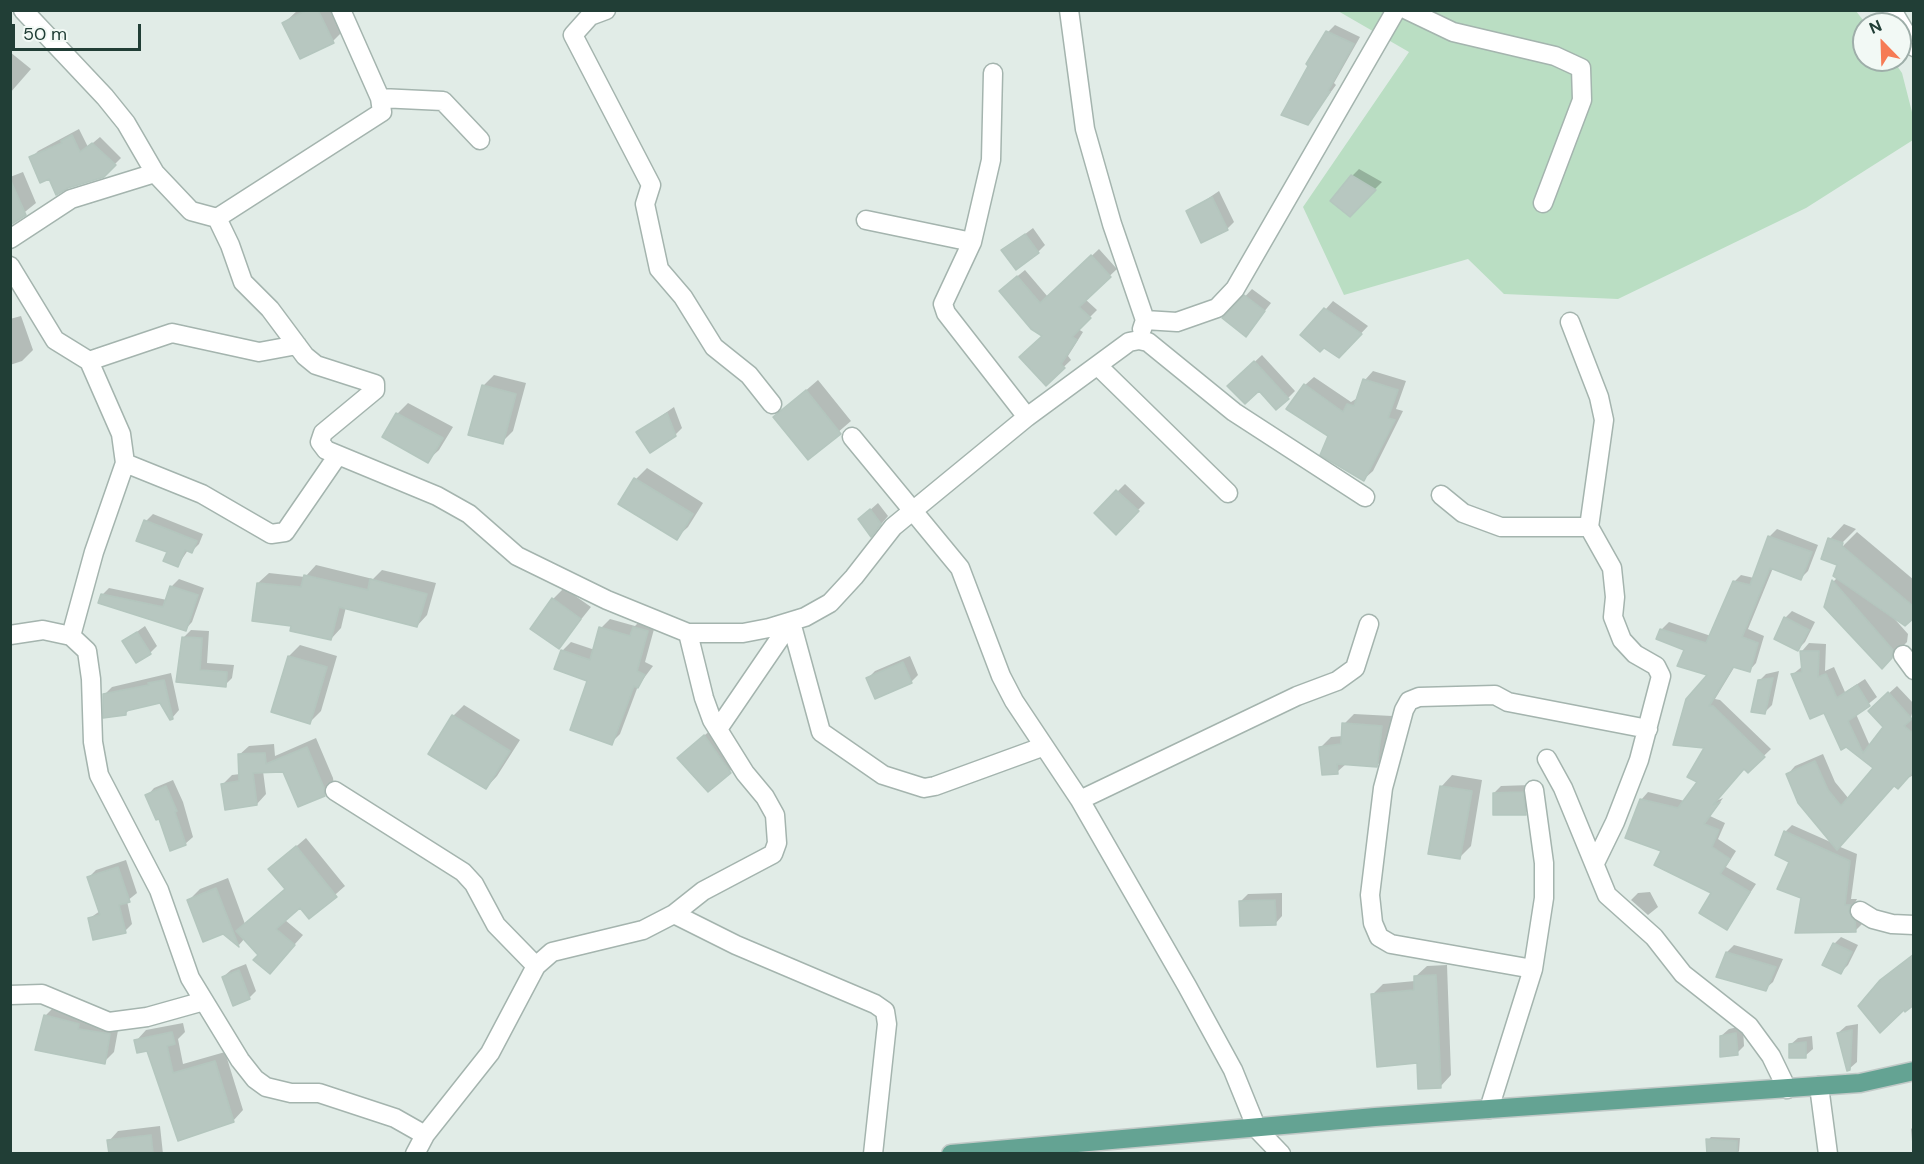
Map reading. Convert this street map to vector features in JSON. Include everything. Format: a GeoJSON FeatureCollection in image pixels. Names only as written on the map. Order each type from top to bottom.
{"type":"FeatureCollection","features":[{"type":"Feature","properties":{"kind":"main road"},"geometry":{"type":"LineString","coordinates":[[951,1154],[1489,1109],[1860,1083],[1914,1071]]}},
{"type":"Feature","properties":{"kind":"street"},"geometry":{"type":"LineString","coordinates":[[23,10],[105,97],[126,123],[155,173],[191,211],[216,218],[230,245],[243,282],[270,309],[297,345],[316,365],[375,384],[375,390],[323,433],[320,442],[326,450],[437,496],[469,514],[517,556],[607,600],[688,633],[743,633],[805,617],[830,603],[854,577],[880,541],[912,512],[1027,417],[1130,342],[1139,340],[1148,342],[1234,412],[1365,497]]}},
{"type":"Feature","properties":{"kind":"street"},"geometry":{"type":"LineString","coordinates":[[216,218],[382,112],[380,98],[341,10]]}},
{"type":"Feature","properties":{"kind":"street"},"geometry":{"type":"LineString","coordinates":[[1068,10],[1085,129],[1112,224],[1145,320],[1139,340]]}},
{"type":"Feature","properties":{"kind":"street"},"geometry":{"type":"LineString","coordinates":[[1145,320],[1177,322],[1217,308],[1236,289],[1396,10]]}},
{"type":"Feature","properties":{"kind":"street"},"geometry":{"type":"LineString","coordinates":[[1407,10],[1453,32],[1555,56],[1581,68],[1582,100],[1543,203]]}},
{"type":"Feature","properties":{"kind":"street"},"geometry":{"type":"LineString","coordinates":[[1892,10],[1914,47]]}},
{"type":"Feature","properties":{"kind":"street"},"geometry":{"type":"LineString","coordinates":[[594,12],[573,35],[651,185],[645,204],[659,269],[683,297],[714,347],[749,375],[772,404]]}},
{"type":"Feature","properties":{"kind":"street"},"geometry":{"type":"LineString","coordinates":[[993,73],[991,160],[972,242],[942,304],[946,314],[1027,417]]}},
{"type":"Feature","properties":{"kind":"street"},"geometry":{"type":"LineString","coordinates":[[380,98],[442,101],[480,140]]}},
{"type":"Feature","properties":{"kind":"street"},"geometry":{"type":"LineString","coordinates":[[10,239],[71,199],[155,173]]}},
{"type":"Feature","properties":{"kind":"street"},"geometry":{"type":"LineString","coordinates":[[866,220],[972,242]]}},
{"type":"Feature","properties":{"kind":"street"},"geometry":{"type":"LineString","coordinates":[[10,266],[55,340],[89,361],[121,434],[124,463],[94,552],[71,636]]}},
{"type":"Feature","properties":{"kind":"street"},"geometry":{"type":"LineString","coordinates":[[1570,322],[1599,397],[1604,420],[1589,527],[1612,568],[1615,597],[1613,617],[1622,640],[1635,654],[1656,666],[1661,676],[1648,729],[1615,822],[1595,863]]}},
{"type":"Feature","properties":{"kind":"street"},"geometry":{"type":"LineString","coordinates":[[89,361],[172,333],[259,352],[297,345]]}},
{"type":"Feature","properties":{"kind":"street"},"geometry":{"type":"LineString","coordinates":[[1098,366],[1228,493]]}},
{"type":"Feature","properties":{"kind":"street"},"geometry":{"type":"LineString","coordinates":[[852,437],[960,568],[1001,676],[1042,747],[1080,800],[1233,1070],[1257,1129],[1281,1154]]}},
{"type":"Feature","properties":{"kind":"street"},"geometry":{"type":"LineString","coordinates":[[124,463],[202,494],[271,534],[285,532],[338,455]]}},
{"type":"Feature","properties":{"kind":"street"},"geometry":{"type":"LineString","coordinates":[[1441,495],[1463,513],[1501,527],[1589,527]]}},
{"type":"Feature","properties":{"kind":"street"},"geometry":{"type":"LineString","coordinates":[[718,729],[790,622]]}},
{"type":"Feature","properties":{"kind":"street"},"geometry":{"type":"LineString","coordinates":[[790,622],[821,732],[883,775],[924,788],[1042,747]]}},
{"type":"Feature","properties":{"kind":"street"},"geometry":{"type":"LineString","coordinates":[[1080,800],[1297,696],[1337,681],[1355,668],[1369,624]]}},
{"type":"Feature","properties":{"kind":"street"},"geometry":{"type":"LineString","coordinates":[[10,635],[43,630],[71,636],[87,651],[93,742],[99,775],[159,890],[190,978],[240,1060],[255,1079],[266,1087],[291,1093],[319,1093],[395,1118],[424,1135]]}},
{"type":"Feature","properties":{"kind":"street"},"geometry":{"type":"LineString","coordinates":[[415,1154],[424,1135],[490,1053],[536,966],[552,952],[643,930],[674,914],[703,891],[773,854],[777,843],[775,815],[765,797],[745,773],[718,729],[704,698],[688,633]]}},
{"type":"Feature","properties":{"kind":"street"},"geometry":{"type":"LineString","coordinates":[[1533,969],[1391,944],[1379,937],[1373,923],[1370,895],[1383,788],[1404,710],[1409,700],[1419,697],[1495,695],[1508,702],[1648,729]]}},
{"type":"Feature","properties":{"kind":"street"},"geometry":{"type":"LineString","coordinates":[[1547,759],[1563,788],[1607,896],[1654,937],[1683,974],[1749,1026],[1771,1056],[1787,1089]]}},
{"type":"Feature","properties":{"kind":"street"},"geometry":{"type":"LineString","coordinates":[[1489,1109],[1533,969],[1544,898],[1544,862],[1534,790]]}},
{"type":"Feature","properties":{"kind":"street"},"geometry":{"type":"LineString","coordinates":[[336,791],[463,872],[474,884],[496,925],[536,966]]}},
{"type":"Feature","properties":{"kind":"street"},"geometry":{"type":"LineString","coordinates":[[1860,911],[1873,919],[1892,924],[1914,925]]}},
{"type":"Feature","properties":{"kind":"street"},"geometry":{"type":"LineString","coordinates":[[674,914],[736,945],[875,1004],[885,1011],[887,1024],[873,1154]]}},
{"type":"Feature","properties":{"kind":"street"},"geometry":{"type":"LineString","coordinates":[[10,995],[42,994],[109,1022],[147,1017],[204,1001]]}},
{"type":"Feature","properties":{"kind":"street"},"geometry":{"type":"LineString","coordinates":[[1820,1086],[1828,1154]]}},
{"type":"Feature","properties":{"kind":"green space"},"geometry":{"type":"Polygon","coordinates":[[[1338,11],[1856,11],[1852,12],[1852,72],[1901,72],[1913,116],[1913,140],[1806,208],[1618,299],[1504,294],[1468,259],[1344,295],[1303,207],[1409,52],[1338,11]]]}},
{"type":"Feature","properties":{"kind":"building"},"geometry":{"type":"Polygon","coordinates":[[[307,10],[318,10],[334,43],[300,59],[282,23],[307,10]]]}},
{"type":"Feature","properties":{"kind":"building"},"geometry":{"type":"Polygon","coordinates":[[[1326,31],[1354,44],[1328,91],[1330,92],[1308,125],[1281,115],[1308,66],[1306,64],[1326,31]]]}},
{"type":"Feature","properties":{"kind":"building"},"geometry":{"type":"Polygon","coordinates":[[[72,135],[80,152],[92,143],[116,165],[104,177],[68,188],[56,195],[49,179],[40,183],[29,157],[62,143],[61,141],[72,135]]]}},
{"type":"Feature","properties":{"kind":"building"},"geometry":{"type":"Polygon","coordinates":[[[1351,175],[1376,190],[1350,217],[1330,201],[1351,175]]]}},
{"type":"Feature","properties":{"kind":"building"},"geometry":{"type":"Polygon","coordinates":[[[10,179],[26,215],[10,225],[10,179]]]}},
{"type":"Feature","properties":{"kind":"building"},"geometry":{"type":"Polygon","coordinates":[[[1212,197],[1228,230],[1201,243],[1186,211],[1212,197]]]}},
{"type":"Feature","properties":{"kind":"building"},"geometry":{"type":"Polygon","coordinates":[[[1025,234],[1039,253],[1016,270],[1001,250],[1025,234]]]}},
{"type":"Feature","properties":{"kind":"building"},"geometry":{"type":"Polygon","coordinates":[[[1091,255],[1111,277],[1079,307],[1091,318],[1072,337],[1077,340],[1061,364],[1065,368],[1046,386],[1019,357],[1042,336],[1031,329],[999,291],[1017,276],[1040,303],[1091,255]]]}},
{"type":"Feature","properties":{"kind":"building"},"geometry":{"type":"Polygon","coordinates":[[[1244,295],[1265,311],[1246,337],[1222,318],[1244,295]]]}},
{"type":"Feature","properties":{"kind":"building"},"geometry":{"type":"Polygon","coordinates":[[[1324,308],[1362,334],[1339,358],[1324,348],[1320,352],[1300,335],[1324,308]]]}},
{"type":"Feature","properties":{"kind":"building"},"geometry":{"type":"Polygon","coordinates":[[[1254,361],[1289,399],[1276,410],[1259,391],[1245,404],[1227,386],[1254,361]]]}},
{"type":"Feature","properties":{"kind":"building"},"geometry":{"type":"Polygon","coordinates":[[[1363,379],[1398,390],[1388,418],[1395,420],[1364,481],[1320,455],[1328,436],[1286,409],[1304,384],[1343,412],[1347,404],[1354,406],[1363,379]]]}},
{"type":"Feature","properties":{"kind":"building"},"geometry":{"type":"Polygon","coordinates":[[[482,385],[516,394],[503,444],[468,435],[482,385]]]}},
{"type":"Feature","properties":{"kind":"building"},"geometry":{"type":"Polygon","coordinates":[[[806,390],[841,434],[808,460],[773,417],[806,390]]]}},
{"type":"Feature","properties":{"kind":"building"},"geometry":{"type":"Polygon","coordinates":[[[396,413],[443,438],[428,463],[382,437],[396,413]]]}},
{"type":"Feature","properties":{"kind":"building"},"geometry":{"type":"Polygon","coordinates":[[[667,413],[676,436],[650,453],[636,432],[667,413]]]}},
{"type":"Feature","properties":{"kind":"building"},"geometry":{"type":"Polygon","coordinates":[[[634,478],[693,514],[677,540],[618,504],[634,478]]]}},
{"type":"Feature","properties":{"kind":"building"},"geometry":{"type":"Polygon","coordinates":[[[1116,490],[1139,511],[1116,535],[1094,513],[1116,490]]]}},
{"type":"Feature","properties":{"kind":"building"},"geometry":{"type":"Polygon","coordinates":[[[870,509],[881,524],[871,537],[858,519],[870,509]]]}},
{"type":"Feature","properties":{"kind":"building"},"geometry":{"type":"Polygon","coordinates":[[[144,520],[197,541],[192,553],[185,550],[178,567],[163,561],[167,552],[136,541],[144,520]]]}},
{"type":"Feature","properties":{"kind":"building"},"geometry":{"type":"Polygon","coordinates":[[[1768,536],[1812,552],[1801,580],[1770,568],[1742,637],[1758,643],[1750,672],[1733,667],[1709,706],[1713,706],[1765,757],[1748,773],[1744,769],[1713,805],[1720,802],[1704,824],[1719,830],[1712,847],[1730,859],[1720,874],[1750,892],[1727,930],[1699,913],[1711,893],[1654,865],[1661,851],[1625,838],[1640,799],[1678,808],[1697,782],[1687,777],[1704,748],[1673,745],[1686,699],[1707,675],[1677,666],[1684,650],[1656,639],[1660,629],[1706,643],[1733,581],[1750,585],[1768,536]]]}},
{"type":"Feature","properties":{"kind":"building"},"geometry":{"type":"Polygon","coordinates":[[[1828,538],[1843,543],[1842,546],[1914,607],[1914,618],[1905,626],[1833,576],[1837,565],[1821,559],[1828,538]]]}},
{"type":"Feature","properties":{"kind":"building"},"geometry":{"type":"Polygon","coordinates":[[[304,575],[368,590],[370,579],[427,594],[417,627],[339,607],[331,640],[290,631],[291,626],[252,621],[257,583],[301,587],[304,575]]]}},
{"type":"Feature","properties":{"kind":"building"},"geometry":{"type":"Polygon","coordinates":[[[1832,580],[1893,650],[1892,658],[1882,669],[1824,607],[1832,580]]]}},
{"type":"Feature","properties":{"kind":"building"},"geometry":{"type":"Polygon","coordinates":[[[170,586],[198,595],[186,631],[98,603],[101,594],[163,607],[170,586]]]}},
{"type":"Feature","properties":{"kind":"building"},"geometry":{"type":"Polygon","coordinates":[[[552,598],[581,619],[559,649],[530,629],[552,598]]]}},
{"type":"Feature","properties":{"kind":"building"},"geometry":{"type":"Polygon","coordinates":[[[1784,617],[1809,630],[1798,651],[1774,639],[1784,617]]]}},
{"type":"Feature","properties":{"kind":"building"},"geometry":{"type":"Polygon","coordinates":[[[599,627],[630,636],[633,627],[648,631],[637,671],[645,675],[638,688],[634,686],[612,745],[570,730],[587,681],[554,669],[561,650],[590,660],[599,627]]]}},
{"type":"Feature","properties":{"kind":"building"},"geometry":{"type":"Polygon","coordinates":[[[137,632],[151,654],[136,663],[122,641],[137,632]]]}},
{"type":"Feature","properties":{"kind":"building"},"geometry":{"type":"Polygon","coordinates":[[[182,637],[202,638],[200,670],[227,672],[226,687],[176,682],[182,637]]]}},
{"type":"Feature","properties":{"kind":"building"},"geometry":{"type":"Polygon","coordinates":[[[1800,651],[1819,651],[1818,677],[1826,674],[1837,698],[1857,685],[1870,706],[1848,721],[1863,753],[1883,727],[1868,711],[1888,692],[1912,719],[1904,726],[1914,734],[1914,771],[1898,789],[1894,786],[1837,850],[1798,803],[1786,774],[1815,761],[1828,790],[1841,806],[1873,768],[1846,747],[1841,750],[1824,713],[1810,719],[1791,674],[1802,672],[1800,651]]]}},
{"type":"Feature","properties":{"kind":"building"},"geometry":{"type":"Polygon","coordinates":[[[288,656],[327,667],[310,724],[271,712],[288,656]]]}},
{"type":"Feature","properties":{"kind":"building"},"geometry":{"type":"Polygon","coordinates":[[[903,662],[912,683],[875,699],[866,678],[903,662]]]}},
{"type":"Feature","properties":{"kind":"building"},"geometry":{"type":"Polygon","coordinates":[[[1773,678],[1765,714],[1751,712],[1758,680],[1773,678]]]}},
{"type":"Feature","properties":{"kind":"building"},"geometry":{"type":"Polygon","coordinates":[[[164,680],[173,719],[170,720],[160,703],[126,711],[126,715],[103,718],[103,694],[164,680]]]}},
{"type":"Feature","properties":{"kind":"building"},"geometry":{"type":"Polygon","coordinates":[[[452,715],[510,751],[486,789],[428,754],[452,715]]]}},
{"type":"Feature","properties":{"kind":"building"},"geometry":{"type":"Polygon","coordinates":[[[1342,723],[1382,726],[1377,767],[1337,764],[1338,774],[1322,775],[1319,747],[1341,744],[1342,723]]]}},
{"type":"Feature","properties":{"kind":"building"},"geometry":{"type":"Polygon","coordinates":[[[704,735],[731,773],[708,792],[677,758],[704,735]]]}},
{"type":"Feature","properties":{"kind":"building"},"geometry":{"type":"Polygon","coordinates":[[[307,747],[324,788],[325,796],[298,807],[283,772],[253,773],[257,805],[225,810],[221,784],[239,781],[238,754],[265,753],[266,764],[307,747]]]}},
{"type":"Feature","properties":{"kind":"building"},"geometry":{"type":"Polygon","coordinates":[[[166,786],[177,811],[175,812],[186,845],[170,851],[159,819],[156,820],[145,795],[166,786]]]}},
{"type":"Feature","properties":{"kind":"building"},"geometry":{"type":"Polygon","coordinates":[[[1440,786],[1472,791],[1460,859],[1428,854],[1440,786]]]}},
{"type":"Feature","properties":{"kind":"building"},"geometry":{"type":"Polygon","coordinates":[[[1523,792],[1526,815],[1493,815],[1493,793],[1523,792]]]}},
{"type":"Feature","properties":{"kind":"building"},"geometry":{"type":"Polygon","coordinates":[[[1784,831],[1850,861],[1845,905],[1850,905],[1849,911],[1855,921],[1856,932],[1795,933],[1801,898],[1777,889],[1789,862],[1775,855],[1784,831]]]}},
{"type":"Feature","properties":{"kind":"building"},"geometry":{"type":"Polygon","coordinates":[[[296,846],[337,897],[309,919],[300,908],[276,929],[295,945],[270,974],[253,960],[258,955],[236,931],[285,889],[268,869],[296,846]]]}},
{"type":"Feature","properties":{"kind":"building"},"geometry":{"type":"Polygon","coordinates":[[[118,867],[130,902],[119,905],[126,933],[93,940],[88,918],[100,915],[87,877],[118,867]]]}},
{"type":"Feature","properties":{"kind":"building"},"geometry":{"type":"Polygon","coordinates":[[[216,888],[239,947],[223,934],[203,942],[187,900],[216,888]]]}},
{"type":"Feature","properties":{"kind":"building"},"geometry":{"type":"Polygon","coordinates":[[[1275,900],[1276,925],[1240,926],[1239,901],[1275,900]]]}},
{"type":"Feature","properties":{"kind":"building"},"geometry":{"type":"Polygon","coordinates":[[[1833,943],[1852,952],[1841,974],[1822,965],[1833,943]]]}},
{"type":"Feature","properties":{"kind":"building"},"geometry":{"type":"Polygon","coordinates":[[[1726,952],[1776,967],[1766,991],[1716,977],[1726,952]]]}},
{"type":"Feature","properties":{"kind":"building"},"geometry":{"type":"Polygon","coordinates":[[[1914,954],[1914,1005],[1905,1012],[1904,1010],[1880,1033],[1858,1006],[1880,980],[1914,954]]]}},
{"type":"Feature","properties":{"kind":"building"},"geometry":{"type":"Polygon","coordinates":[[[239,970],[250,999],[233,1006],[222,977],[239,970]]]}},
{"type":"Feature","properties":{"kind":"building"},"geometry":{"type":"Polygon","coordinates":[[[1436,975],[1441,1088],[1418,1089],[1417,1063],[1377,1067],[1371,994],[1414,990],[1414,976],[1436,975]]]}},
{"type":"Feature","properties":{"kind":"building"},"geometry":{"type":"Polygon","coordinates":[[[44,1015],[79,1024],[78,1029],[110,1034],[105,1064],[35,1050],[44,1015]]]}},
{"type":"Feature","properties":{"kind":"building"},"geometry":{"type":"Polygon","coordinates":[[[1852,1030],[1850,1070],[1847,1071],[1837,1033],[1852,1030]]]}},
{"type":"Feature","properties":{"kind":"building"},"geometry":{"type":"Polygon","coordinates":[[[172,1032],[175,1044],[167,1046],[173,1073],[215,1061],[234,1122],[178,1141],[147,1051],[137,1053],[134,1040],[172,1032]]]}},
{"type":"Feature","properties":{"kind":"building"},"geometry":{"type":"Polygon","coordinates":[[[1736,1033],[1738,1055],[1720,1057],[1720,1036],[1736,1033]]]}},
{"type":"Feature","properties":{"kind":"building"},"geometry":{"type":"Polygon","coordinates":[[[1806,1042],[1806,1058],[1789,1058],[1789,1044],[1806,1042]]]}},
{"type":"Feature","properties":{"kind":"building"},"geometry":{"type":"Polygon","coordinates":[[[151,1135],[153,1154],[109,1154],[107,1140],[151,1135]]]}},
{"type":"Feature","properties":{"kind":"building"},"geometry":{"type":"Polygon","coordinates":[[[1706,1139],[1737,1141],[1737,1154],[1707,1154],[1706,1139]]]}}]}
